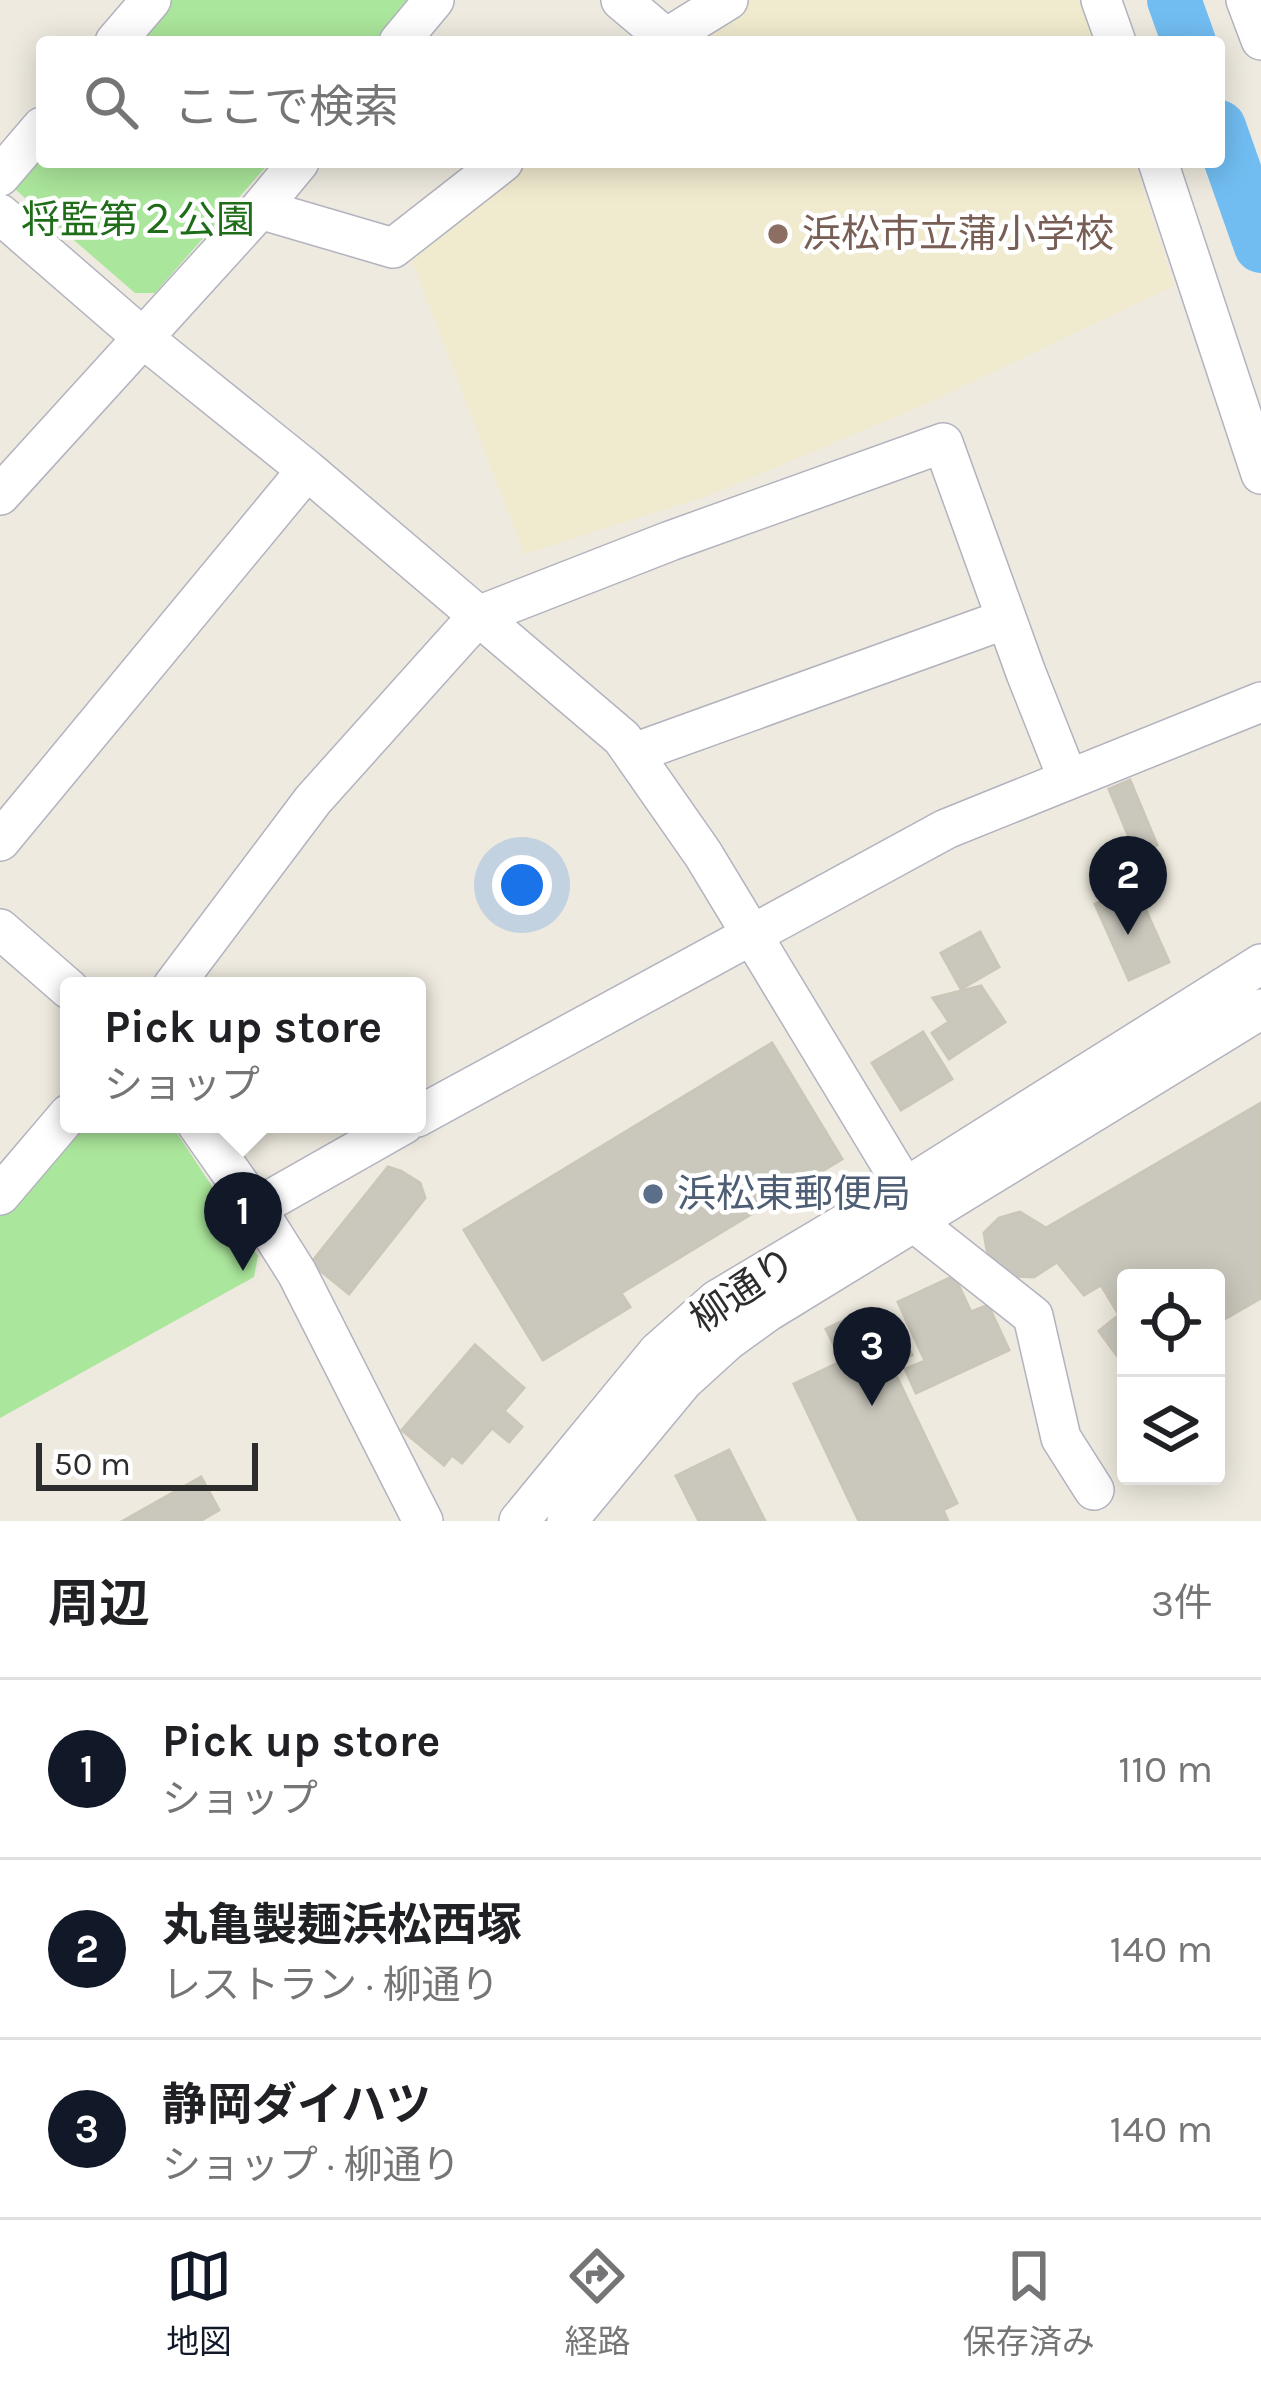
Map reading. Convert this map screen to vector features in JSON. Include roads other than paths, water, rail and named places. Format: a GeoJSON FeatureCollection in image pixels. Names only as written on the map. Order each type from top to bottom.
{"type":"FeatureCollection","features":[{"type":"Feature","properties":{"kind":"street"},"geometry":{"type":"LineString","coordinates":[[120,36],[151,0]]}},
{"type":"Feature","properties":{"kind":"street"},"geometry":{"type":"LineString","coordinates":[[404,36],[434,0]]}},
{"type":"Feature","properties":{"kind":"street"},"geometry":{"type":"LineString","coordinates":[[621,0],[659,36]]}},
{"type":"Feature","properties":{"kind":"street"},"geometry":{"type":"LineString","coordinates":[[670,36],[728,0]]}},
{"type":"Feature","properties":{"kind":"street"},"geometry":{"type":"LineString","coordinates":[[1101,0],[1114,36]]}},
{"type":"Feature","properties":{"kind":"street"},"geometry":{"type":"LineString","coordinates":[[1246,0],[1261,40]]}},
{"type":"Feature","properties":{"kind":"street"},"geometry":{"type":"LineString","coordinates":[[0,176],[36,134]]}},
{"type":"Feature","properties":{"kind":"street"},"geometry":{"type":"LineString","coordinates":[[0,495],[294,168]]}},
{"type":"Feature","properties":{"kind":"street"},"geometry":{"type":"LineString","coordinates":[[260,209],[393,248],[495,168]]}},
{"type":"Feature","properties":{"kind":"street"},"geometry":{"type":"LineString","coordinates":[[1160,168],[1261,474]]}},
{"type":"Feature","properties":{"kind":"street"},"geometry":{"type":"LineString","coordinates":[[0,214],[622,738],[753,934],[910,1205],[1033,1316],[1061,1438],[1094,1490]]}},
{"type":"Feature","properties":{"kind":"street"},"geometry":{"type":"LineString","coordinates":[[179,977],[313,800],[478,616],[943,443],[1068,779]]}},
{"type":"Feature","properties":{"kind":"street"},"geometry":{"type":"LineString","coordinates":[[0,842],[307,470]]}},
{"type":"Feature","properties":{"kind":"street"},"geometry":{"type":"LineString","coordinates":[[634,753],[1006,619]]}},
{"type":"Feature","properties":{"kind":"street"},"geometry":{"type":"LineString","coordinates":[[426,1112],[946,829],[1261,702]]}},
{"type":"Feature","properties":{"kind":"street"},"geometry":{"type":"LineString","coordinates":[[0,929],[60,980]]}},
{"type":"Feature","properties":{"kind":"street","name":"柳通り"},"geometry":{"type":"LineString","coordinates":[[567,1521],[683,1382],[727,1341],[910,1205],[1261,964]]}},
{"type":"Feature","properties":{"kind":"street","name":"柳通り"},"geometry":{"type":"LineString","coordinates":[[519,1521],[658,1352],[717,1300],[910,1205],[1261,1009]]}},
{"type":"Feature","properties":{"kind":"street"},"geometry":{"type":"LineString","coordinates":[[0,1195],[60,1125]]}},
{"type":"Feature","properties":{"kind":"street"},"geometry":{"type":"LineString","coordinates":[[203,1133],[297,1273],[423,1521]]}},
{"type":"Feature","properties":{"kind":"street"},"geometry":{"type":"LineString","coordinates":[[256,1208],[388,1133]]}},
{"type":"Feature","properties":{"kind":"waterway"},"geometry":{"type":"LineString","coordinates":[[1174,0],[1187,36]]}},
{"type":"Feature","properties":{"kind":"waterway"},"geometry":{"type":"LineString","coordinates":[[1225,144],[1261,246]]}},
{"type":"Feature","properties":{"kind":"place","name":"浜松市立蒲小学校"},"geometry":{"type":"Point","coordinates":[778,234]}},
{"type":"Feature","properties":{"kind":"place","name":"丸亀製麺浜松西塚"},"geometry":{"type":"Point","coordinates":[1128,935]}},
{"type":"Feature","properties":{"kind":"place","name":"浜松東郵便局"},"geometry":{"type":"Point","coordinates":[653,1194]}},
{"type":"Feature","properties":{"kind":"place","name":"Pick up store"},"geometry":{"type":"Point","coordinates":[243,1271]}},
{"type":"Feature","properties":{"kind":"place","name":"静岡ダイハツ"},"geometry":{"type":"Point","coordinates":[872,1406]}},
{"type":"Feature","properties":{"kind":"park label","name":"将監第２公園"},"geometry":{"type":"Point","coordinates":[138,220]}}]}
